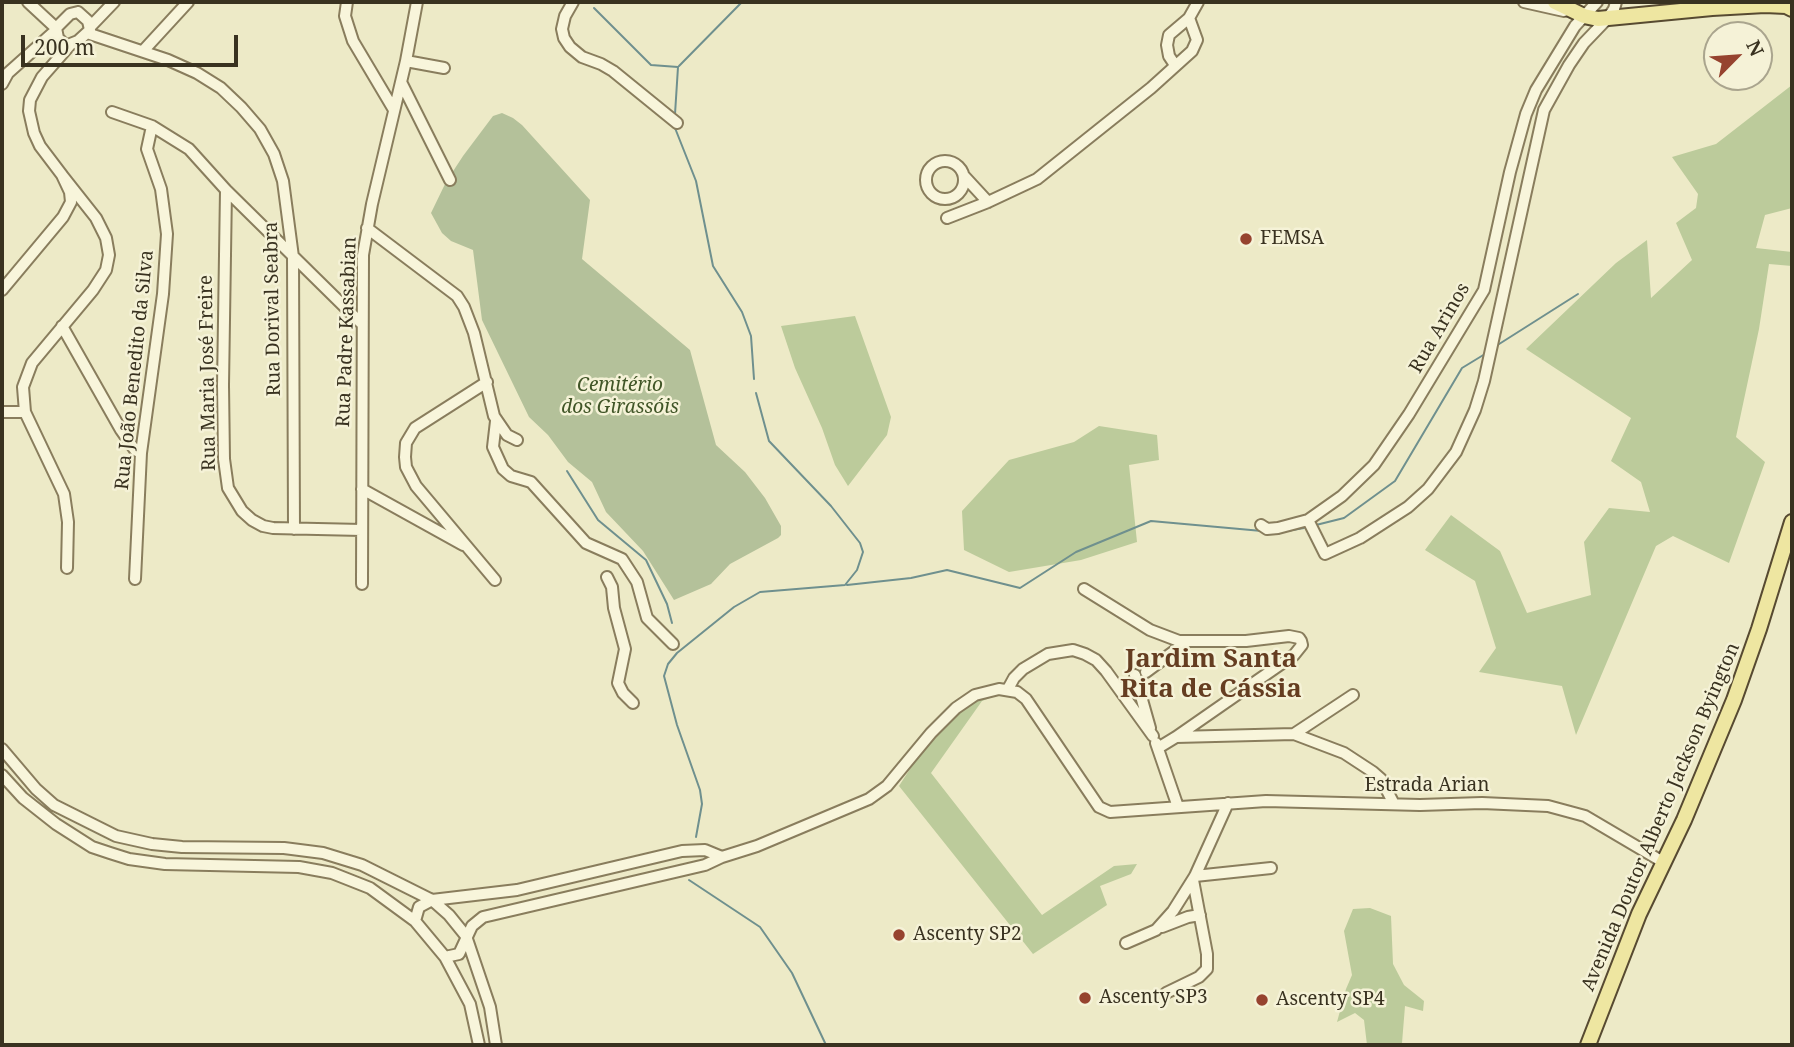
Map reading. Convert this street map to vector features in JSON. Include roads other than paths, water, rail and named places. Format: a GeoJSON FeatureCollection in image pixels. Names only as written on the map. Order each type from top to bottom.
{"type":"FeatureCollection","features":[{"type":"Feature","properties":{"kind":"main road"},"geometry":{"type":"LineString","coordinates":[[1555,2],[1584,16],[1607,19],[1765,5],[1792,9]]}},
{"type":"Feature","properties":{"kind":"main road","name":"Avenida Doutor Alberto Jackson Byington"},"geometry":{"type":"LineString","coordinates":[[1588,1045],[1639,914],[1684,820],[1737,692],[1792,522]]}},
{"type":"Feature","properties":{"kind":"street"},"geometry":{"type":"LineString","coordinates":[[28,2],[55,29],[61,41],[71,44]]}},
{"type":"Feature","properties":{"kind":"street"},"geometry":{"type":"LineString","coordinates":[[2,83],[5,70],[55,29],[81,2]]}},
{"type":"Feature","properties":{"kind":"street"},"geometry":{"type":"LineString","coordinates":[[67,568],[68,522],[64,494],[25,412],[22,396],[25,376],[32,363],[93,290],[109,263],[106,238],[96,218],[40,146],[29,111],[30,100],[42,77],[114,2]]}},
{"type":"Feature","properties":{"kind":"street"},"geometry":{"type":"LineString","coordinates":[[143,51],[188,2]]}},
{"type":"Feature","properties":{"kind":"street"},"geometry":{"type":"LineString","coordinates":[[347,2],[345,16],[353,41],[394,110]]}},
{"type":"Feature","properties":{"kind":"street","name":"Rua Padre Kassabian"},"geometry":{"type":"LineString","coordinates":[[362,584],[363,255],[417,2]]}},
{"type":"Feature","properties":{"kind":"street"},"geometry":{"type":"LineString","coordinates":[[573,2],[565,16],[562,29],[570,47],[582,57],[613,71],[677,123]]}},
{"type":"Feature","properties":{"kind":"street"},"geometry":{"type":"LineString","coordinates":[[1175,65],[1167,45],[1169,34],[1189,18],[1198,2]]}},
{"type":"Feature","properties":{"kind":"street"},"geometry":{"type":"LineString","coordinates":[[1524,2],[1584,16]]}},
{"type":"Feature","properties":{"kind":"street","name":"Rua Arinos"},"geometry":{"type":"LineString","coordinates":[[1261,525],[1278,528],[1308,520],[1342,496],[1374,465],[1400,429],[1475,308],[1483,290],[1526,114],[1549,66],[1597,2]]}},
{"type":"Feature","properties":{"kind":"street","name":"Rua Arinos"},"geometry":{"type":"LineString","coordinates":[[1308,520],[1325,554],[1360,538],[1408,507],[1444,470],[1463,439],[1484,381],[1545,110],[1569,65],[1584,43],[1607,19],[1616,2]]}},
{"type":"Feature","properties":{"kind":"street"},"geometry":{"type":"LineString","coordinates":[[70,13],[78,12],[84,16],[88,30]]}},
{"type":"Feature","properties":{"kind":"street"},"geometry":{"type":"LineString","coordinates":[[947,218],[988,202],[1050,171],[1151,88],[1192,51],[1197,40],[1189,18]]}},
{"type":"Feature","properties":{"kind":"street","name":"Rua Dorival Seabra"},"geometry":{"type":"LineString","coordinates":[[88,30],[197,73],[221,88],[260,129],[274,154],[283,181],[293,257],[294,529]]}},
{"type":"Feature","properties":{"kind":"street"},"geometry":{"type":"LineString","coordinates":[[406,61],[444,68]]}},
{"type":"Feature","properties":{"kind":"street"},"geometry":{"type":"LineString","coordinates":[[401,82],[450,180]]}},
{"type":"Feature","properties":{"kind":"street"},"geometry":{"type":"LineString","coordinates":[[112,112],[152,126],[189,149],[226,190],[361,323]]}},
{"type":"Feature","properties":{"kind":"street","name":"Rua João Benedito da Silva"},"geometry":{"type":"LineString","coordinates":[[135,579],[141,453],[163,294],[167,234],[161,189],[147,149],[152,126]]}},
{"type":"Feature","properties":{"kind":"street"},"geometry":{"type":"LineString","coordinates":[[2,290],[63,217],[71,197],[62,175]]}},
{"type":"Feature","properties":{"kind":"street"},"geometry":{"type":"LineString","coordinates":[[964,176],[988,202]]}},
{"type":"Feature","properties":{"kind":"street","name":"Rua Maria José Freire"},"geometry":{"type":"LineString","coordinates":[[226,190],[224,459],[227,481],[234,500],[252,520],[273,528],[362,530]]}},
{"type":"Feature","properties":{"kind":"street"},"geometry":{"type":"LineString","coordinates":[[63,217],[79,209],[96,218]]}},
{"type":"Feature","properties":{"kind":"street"},"geometry":{"type":"LineString","coordinates":[[367,228],[457,296],[469,317],[496,421],[494,450],[503,470],[511,476],[531,482],[586,543],[622,559],[634,574],[648,618],[673,644]]}},
{"type":"Feature","properties":{"kind":"street"},"geometry":{"type":"LineString","coordinates":[[62,326],[125,436],[135,450],[141,453]]}},
{"type":"Feature","properties":{"kind":"street"},"geometry":{"type":"LineString","coordinates":[[487,382],[415,428],[406,443],[405,457],[410,477],[495,580]]}},
{"type":"Feature","properties":{"kind":"street"},"geometry":{"type":"LineString","coordinates":[[2,412],[25,412]]}},
{"type":"Feature","properties":{"kind":"street"},"geometry":{"type":"LineString","coordinates":[[496,421],[507,435],[517,440]]}},
{"type":"Feature","properties":{"kind":"street"},"geometry":{"type":"LineString","coordinates":[[362,489],[468,548]]}},
{"type":"Feature","properties":{"kind":"street"},"geometry":{"type":"LineString","coordinates":[[607,577],[612,587],[614,608],[625,649],[618,683],[633,703]]}},
{"type":"Feature","properties":{"kind":"street"},"geometry":{"type":"LineString","coordinates":[[1084,589],[1164,636],[1188,641],[1246,641],[1295,636],[1301,641],[1302,645],[1294,654],[1158,748]]}},
{"type":"Feature","properties":{"kind":"street"},"geometry":{"type":"LineString","coordinates":[[1178,807],[1153,736],[1140,673],[1188,641]]}},
{"type":"Feature","properties":{"kind":"street"},"geometry":{"type":"LineString","coordinates":[[445,957],[459,954],[463,950],[466,936],[477,920],[490,915],[705,865],[879,794],[931,733],[965,700],[989,691],[1008,689],[1014,678],[1023,670],[1048,654],[1073,650],[1096,660],[1153,736]]}},
{"type":"Feature","properties":{"kind":"street","name":"Estrada Arian"},"geometry":{"type":"LineString","coordinates":[[1008,689],[1026,699],[1104,811],[1301,801],[1522,804],[1567,810],[1586,816],[1662,862]]}},
{"type":"Feature","properties":{"kind":"street"},"geometry":{"type":"LineString","coordinates":[[1294,734],[1353,695]]}},
{"type":"Feature","properties":{"kind":"street"},"geometry":{"type":"LineString","coordinates":[[1176,737],[1294,734],[1324,744],[1367,767],[1381,779],[1394,804]]}},
{"type":"Feature","properties":{"kind":"street"},"geometry":{"type":"LineString","coordinates":[[2,749],[36,789],[54,805],[116,836],[181,847],[284,848],[323,853],[362,865],[432,900],[450,915],[466,936],[490,1007],[496,1045]]}},
{"type":"Feature","properties":{"kind":"street"},"geometry":{"type":"LineString","coordinates":[[2,775],[23,798],[56,824],[92,846],[129,859],[164,864],[318,869],[364,885],[415,921],[445,957],[464,992],[474,1018],[479,1045]]}},
{"type":"Feature","properties":{"kind":"street"},"geometry":{"type":"LineString","coordinates":[[1156,930],[1174,911],[1194,878],[1228,803]]}},
{"type":"Feature","properties":{"kind":"street"},"geometry":{"type":"LineString","coordinates":[[415,921],[419,907],[432,900],[517,890],[682,851],[705,850],[722,857]]}},
{"type":"Feature","properties":{"kind":"street"},"geometry":{"type":"LineString","coordinates":[[682,851],[687,870]]}},
{"type":"Feature","properties":{"kind":"street"},"geometry":{"type":"LineString","coordinates":[[1194,878],[1270,868]]}},
{"type":"Feature","properties":{"kind":"street"},"geometry":{"type":"LineString","coordinates":[[1166,993],[1199,977],[1207,969],[1194,878]]}},
{"type":"Feature","properties":{"kind":"street"},"geometry":{"type":"LineString","coordinates":[[1126,943],[1188,917],[1200,915]]}},
{"type":"Feature","properties":{"kind":"street"},"geometry":{"type":"LineString","coordinates":[[464,992],[483,984]]}},
{"type":"Feature","properties":{"kind":"waterway"},"geometry":{"type":"LineString","coordinates":[[679,66],[742,2]]}},
{"type":"Feature","properties":{"kind":"waterway"},"geometry":{"type":"LineString","coordinates":[[594,8],[651,65],[678,67],[675,114]]}},
{"type":"Feature","properties":{"kind":"waterway"},"geometry":{"type":"LineString","coordinates":[[675,128],[696,181],[713,266],[742,312],[751,336],[754,379]]}},
{"type":"Feature","properties":{"kind":"waterway"},"geometry":{"type":"LineString","coordinates":[[1496,346],[1578,294]]}},
{"type":"Feature","properties":{"kind":"waterway"},"geometry":{"type":"LineString","coordinates":[[1316,525],[1344,518],[1395,481],[1462,368],[1485,354]]}},
{"type":"Feature","properties":{"kind":"waterway"},"geometry":{"type":"LineString","coordinates":[[696,837],[702,804],[700,790],[677,725],[664,676],[668,664],[677,653],[734,607],[760,592],[845,585],[857,570],[863,552],[860,543],[831,506],[769,441],[756,393]]}},
{"type":"Feature","properties":{"kind":"waterway"},"geometry":{"type":"LineString","coordinates":[[567,471],[598,520],[646,560],[667,604],[672,623]]}},
{"type":"Feature","properties":{"kind":"waterway"},"geometry":{"type":"LineString","coordinates":[[847,585],[911,578],[947,570],[1020,588],[1076,552],[1151,521],[1262,531]]}},
{"type":"Feature","properties":{"kind":"waterway"},"geometry":{"type":"LineString","coordinates":[[1281,532],[1304,528]]}},
{"type":"Feature","properties":{"kind":"waterway"},"geometry":{"type":"LineString","coordinates":[[689,880],[760,927],[792,973],[826,1045]]}},
{"type":"Feature","properties":{"kind":"place","name":"FEMSA"},"geometry":{"type":"Point","coordinates":[1246,239]}},
{"type":"Feature","properties":{"kind":"place","name":"Ascenty SP2"},"geometry":{"type":"Point","coordinates":[899,935]}},
{"type":"Feature","properties":{"kind":"place","name":"Ascenty SP3"},"geometry":{"type":"Point","coordinates":[1085,998]}},
{"type":"Feature","properties":{"kind":"place","name":"Ascenty SP4"},"geometry":{"type":"Point","coordinates":[1262,1000]}},
{"type":"Feature","properties":{"kind":"district","name":"Jardim Santa Rita de Cássia"},"geometry":{"type":"Point","coordinates":[1211,675]}},
{"type":"Feature","properties":{"kind":"park label","name":"Cemitério dos Girassóis"},"geometry":{"type":"Point","coordinates":[620,397]}}]}
